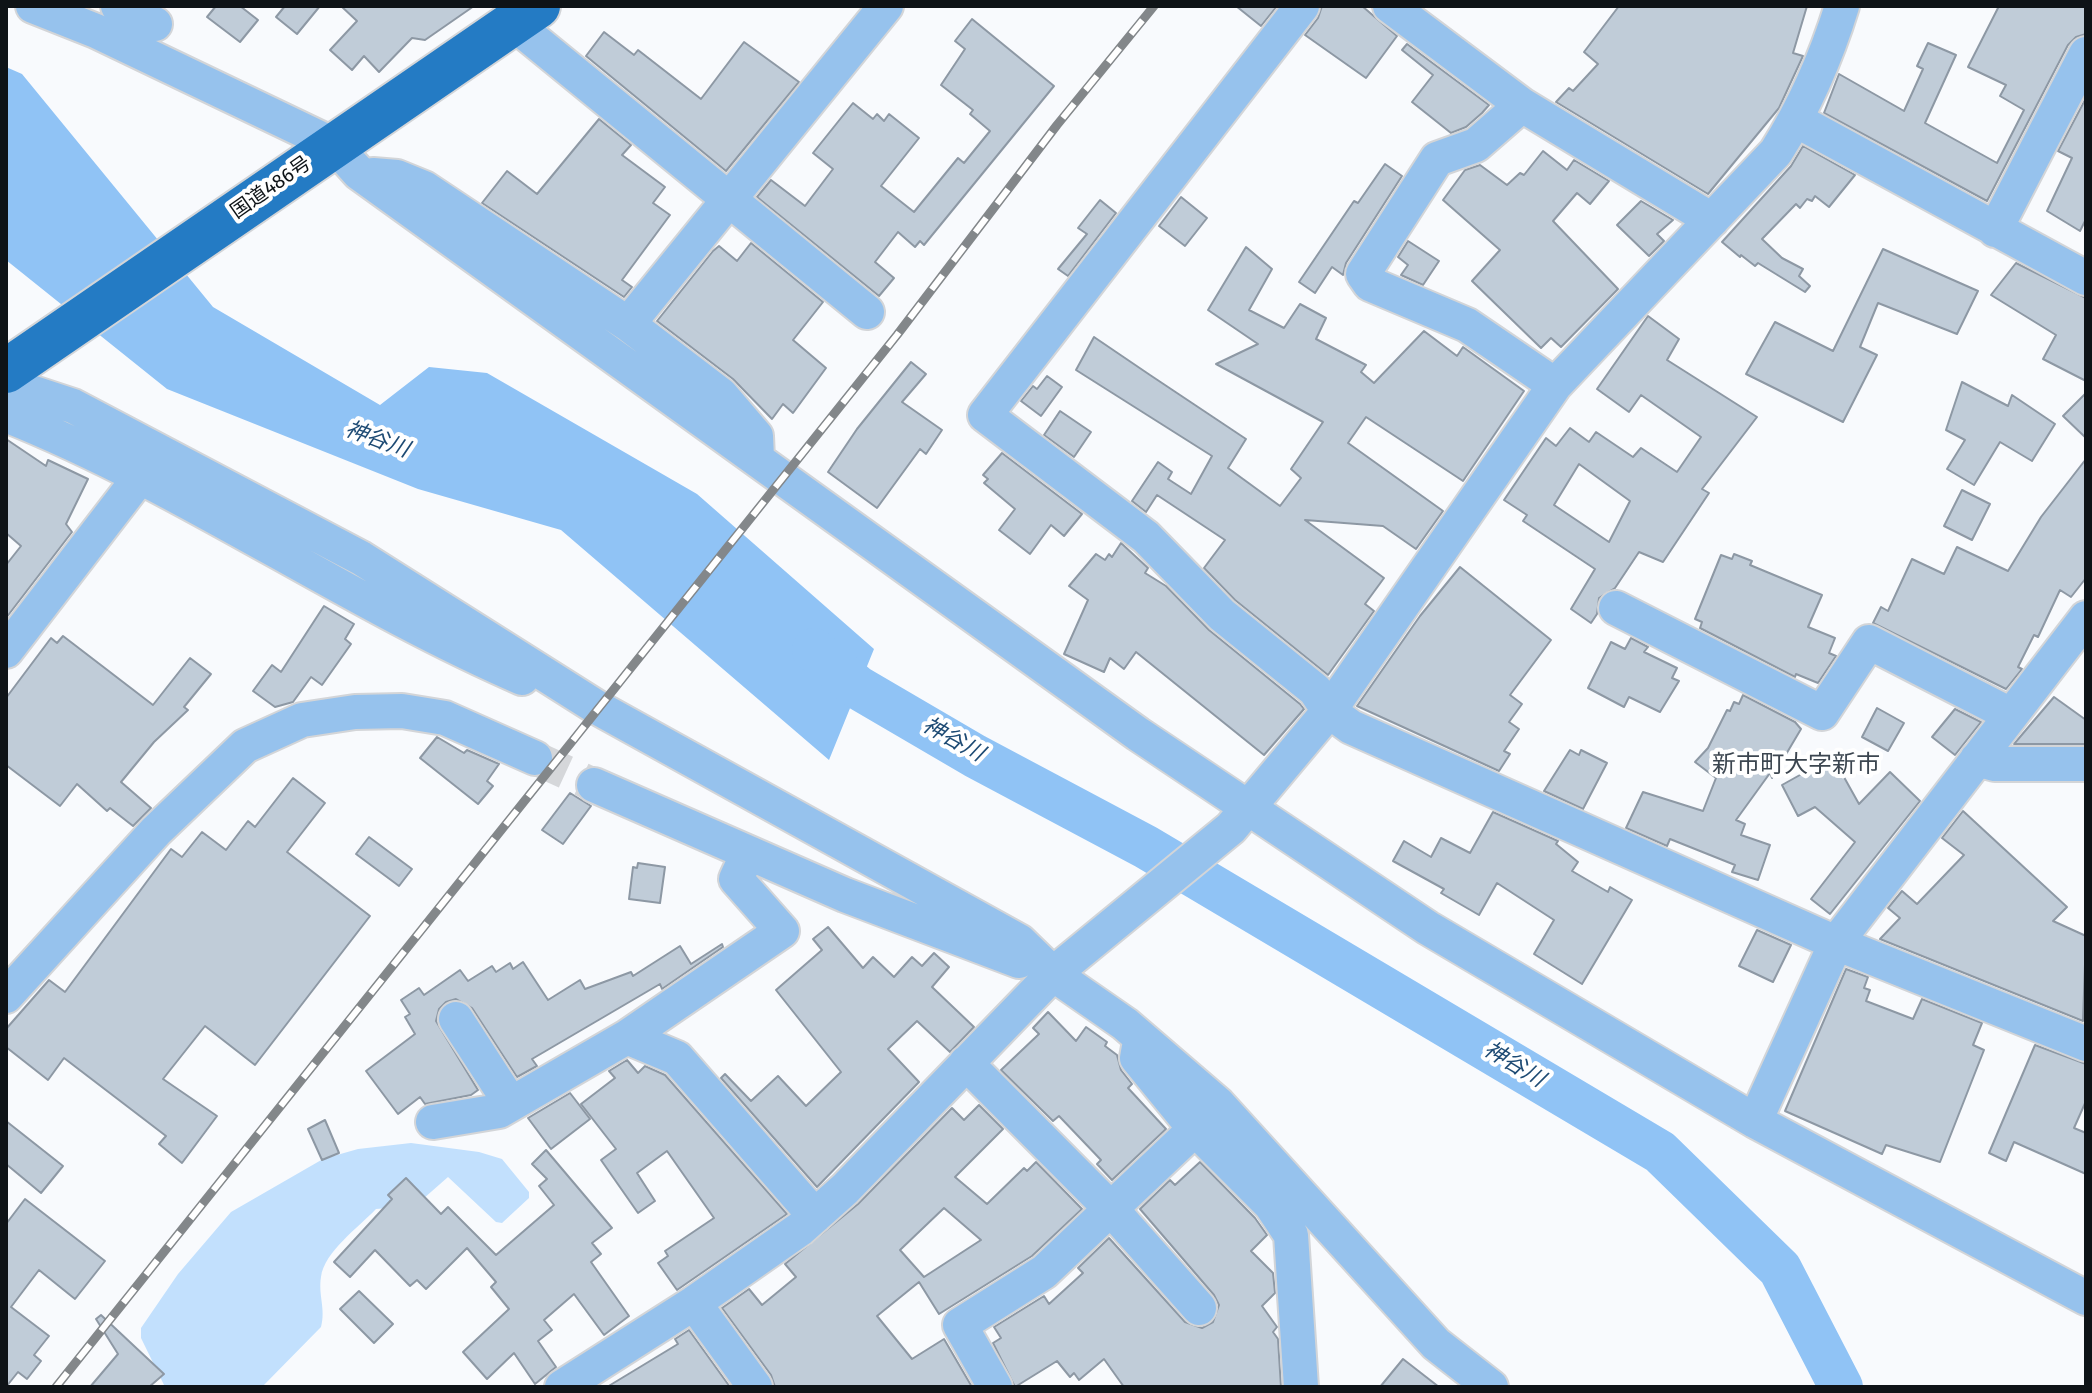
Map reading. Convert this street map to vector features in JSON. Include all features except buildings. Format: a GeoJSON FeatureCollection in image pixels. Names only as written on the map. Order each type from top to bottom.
{"type":"FeatureCollection","features":[{"type":"Feature","properties":{"kind":"highway","name":"国道486号"},"geometry":{"type":"LineString","coordinates":[[6,371],[347,159],[525,14]]}},
{"type":"Feature","properties":{"kind":"street"},"geometry":{"type":"LineString","coordinates":[[33,6],[96,31],[347,159],[424,188],[628,324],[721,395],[756,436],[757,458]]}},
{"type":"Feature","properties":{"kind":"street"},"geometry":{"type":"LineString","coordinates":[[118,6],[155,24]]}},
{"type":"Feature","properties":{"kind":"street"},"geometry":{"type":"LineString","coordinates":[[628,324],[886,6]]}},
{"type":"Feature","properties":{"kind":"street"},"geometry":{"type":"LineString","coordinates":[[1302,6],[985,415],[1146,537],[1222,615],[1315,690],[1329,711],[1351,727],[1836,943],[2086,1044]]}},
{"type":"Feature","properties":{"kind":"street"},"geometry":{"type":"LineString","coordinates":[[1390,6],[1522,105],[1712,220]]}},
{"type":"Feature","properties":{"kind":"street"},"geometry":{"type":"LineString","coordinates":[[562,1387],[694,1303],[815,1216],[845,1189],[1053,974],[1240,818],[1329,711],[1555,385],[1776,152],[1796,120],[1827,54],[1842,6]]}},
{"type":"Feature","properties":{"kind":"street"},"geometry":{"type":"LineString","coordinates":[[525,14],[729,199],[867,312]]}},
{"type":"Feature","properties":{"kind":"street"},"geometry":{"type":"LineString","coordinates":[[1995,230],[2086,54]]}},
{"type":"Feature","properties":{"kind":"street"},"geometry":{"type":"LineString","coordinates":[[1522,105],[1476,145],[1437,159],[1363,274],[1370,284],[1467,325],[1555,385]]}},
{"type":"Feature","properties":{"kind":"street"},"geometry":{"type":"LineString","coordinates":[[1796,120],[2086,278]]}},
{"type":"Feature","properties":{"kind":"street"},"geometry":{"type":"LineString","coordinates":[[347,159],[1138,734],[1240,818],[1755,1121],[2086,1298]]}},
{"type":"Feature","properties":{"kind":"street"},"geometry":{"type":"LineString","coordinates":[[6,384],[73,406],[361,558],[639,731],[1019,941],[1053,974],[1141,1039],[1218,1104],[1436,1344],[1457,1375],[1491,1387]]}},
{"type":"Feature","properties":{"kind":"street"},"geometry":{"type":"LineString","coordinates":[[6,415],[83,446],[445,644],[545,688],[559,681]]}},
{"type":"Feature","properties":{"kind":"street"},"geometry":{"type":"LineString","coordinates":[[6,651],[140,477]]}},
{"type":"Feature","properties":{"kind":"street"},"geometry":{"type":"LineString","coordinates":[[1616,608],[1822,713],[1869,642],[2011,715]]}},
{"type":"Feature","properties":{"kind":"street"},"geometry":{"type":"LineString","coordinates":[[1755,1121],[1836,943],[2086,618]]}},
{"type":"Feature","properties":{"kind":"street"},"geometry":{"type":"LineString","coordinates":[[6,996],[156,831],[245,746],[302,720],[355,712],[402,711],[445,718],[535,758]]}},
{"type":"Feature","properties":{"kind":"street"},"geometry":{"type":"LineString","coordinates":[[1977,759],[1995,764],[2086,764]]}},
{"type":"Feature","properties":{"kind":"street"},"geometry":{"type":"LineString","coordinates":[[594,785],[845,895],[1053,974]]}},
{"type":"Feature","properties":{"kind":"street"},"geometry":{"type":"LineString","coordinates":[[433,1122],[499,1111],[627,1037],[782,931],[736,879],[748,853]]}},
{"type":"Feature","properties":{"kind":"street"},"geometry":{"type":"LineString","coordinates":[[456,1019],[511,1104]]}},
{"type":"Feature","properties":{"kind":"street"},"geometry":{"type":"LineString","coordinates":[[627,1037],[677,1058],[815,1216]]}},
{"type":"Feature","properties":{"kind":"street"},"geometry":{"type":"LineString","coordinates":[[1141,1039],[1137,1058],[1195,1129],[1271,1205],[1291,1235],[1301,1387]]}},
{"type":"Feature","properties":{"kind":"street"},"geometry":{"type":"LineString","coordinates":[[966,1063],[1111,1209],[1199,1308]]}},
{"type":"Feature","properties":{"kind":"street"},"geometry":{"type":"LineString","coordinates":[[995,1387],[960,1325],[1044,1272],[1195,1129]]}},
{"type":"Feature","properties":{"kind":"street"},"geometry":{"type":"LineString","coordinates":[[694,1303],[755,1387]]}},
{"type":"Feature","properties":{"kind":"shaded area"},"geometry":{"type":"Polygon","coordinates":[[[411,1143],[479,1152],[502,1159],[529,1192],[529,1198],[502,1223],[496,1222],[448,1177],[415,1206],[376,1209],[328,1258],[320,1284],[321,1327],[262,1387],[165,1387],[141,1338],[141,1328],[178,1274],[231,1212],[323,1159],[358,1149],[411,1143]]]}},
{"type":"Feature","properties":{"kind":"water"},"geometry":{"type":"Polygon","coordinates":[[[6,67],[22,74],[213,307],[380,405],[429,367],[487,373],[697,494],[874,649],[829,760],[561,530],[418,489],[167,389],[6,260],[6,67]]]}},
{"type":"Feature","properties":{"kind":"waterway","name":"神谷川"},"geometry":{"type":"LineString","coordinates":[[814,650],[857,687],[975,756],[1146,847],[1660,1152],[1780,1269],[1841,1387]]}},
{"type":"Feature","properties":{"kind":"tunnel"},"geometry":{"type":"LineString","coordinates":[[535,758],[594,785]]}},
{"type":"Feature","properties":{"kind":"railway"},"geometry":{"type":"LineString","coordinates":[[56,1387],[897,335],[1057,125],[1154,6]]}},
{"type":"Feature","properties":{"kind":"district","name":"新市町大字新市"},"geometry":{"type":"Point","coordinates":[1796,765]}}]}
